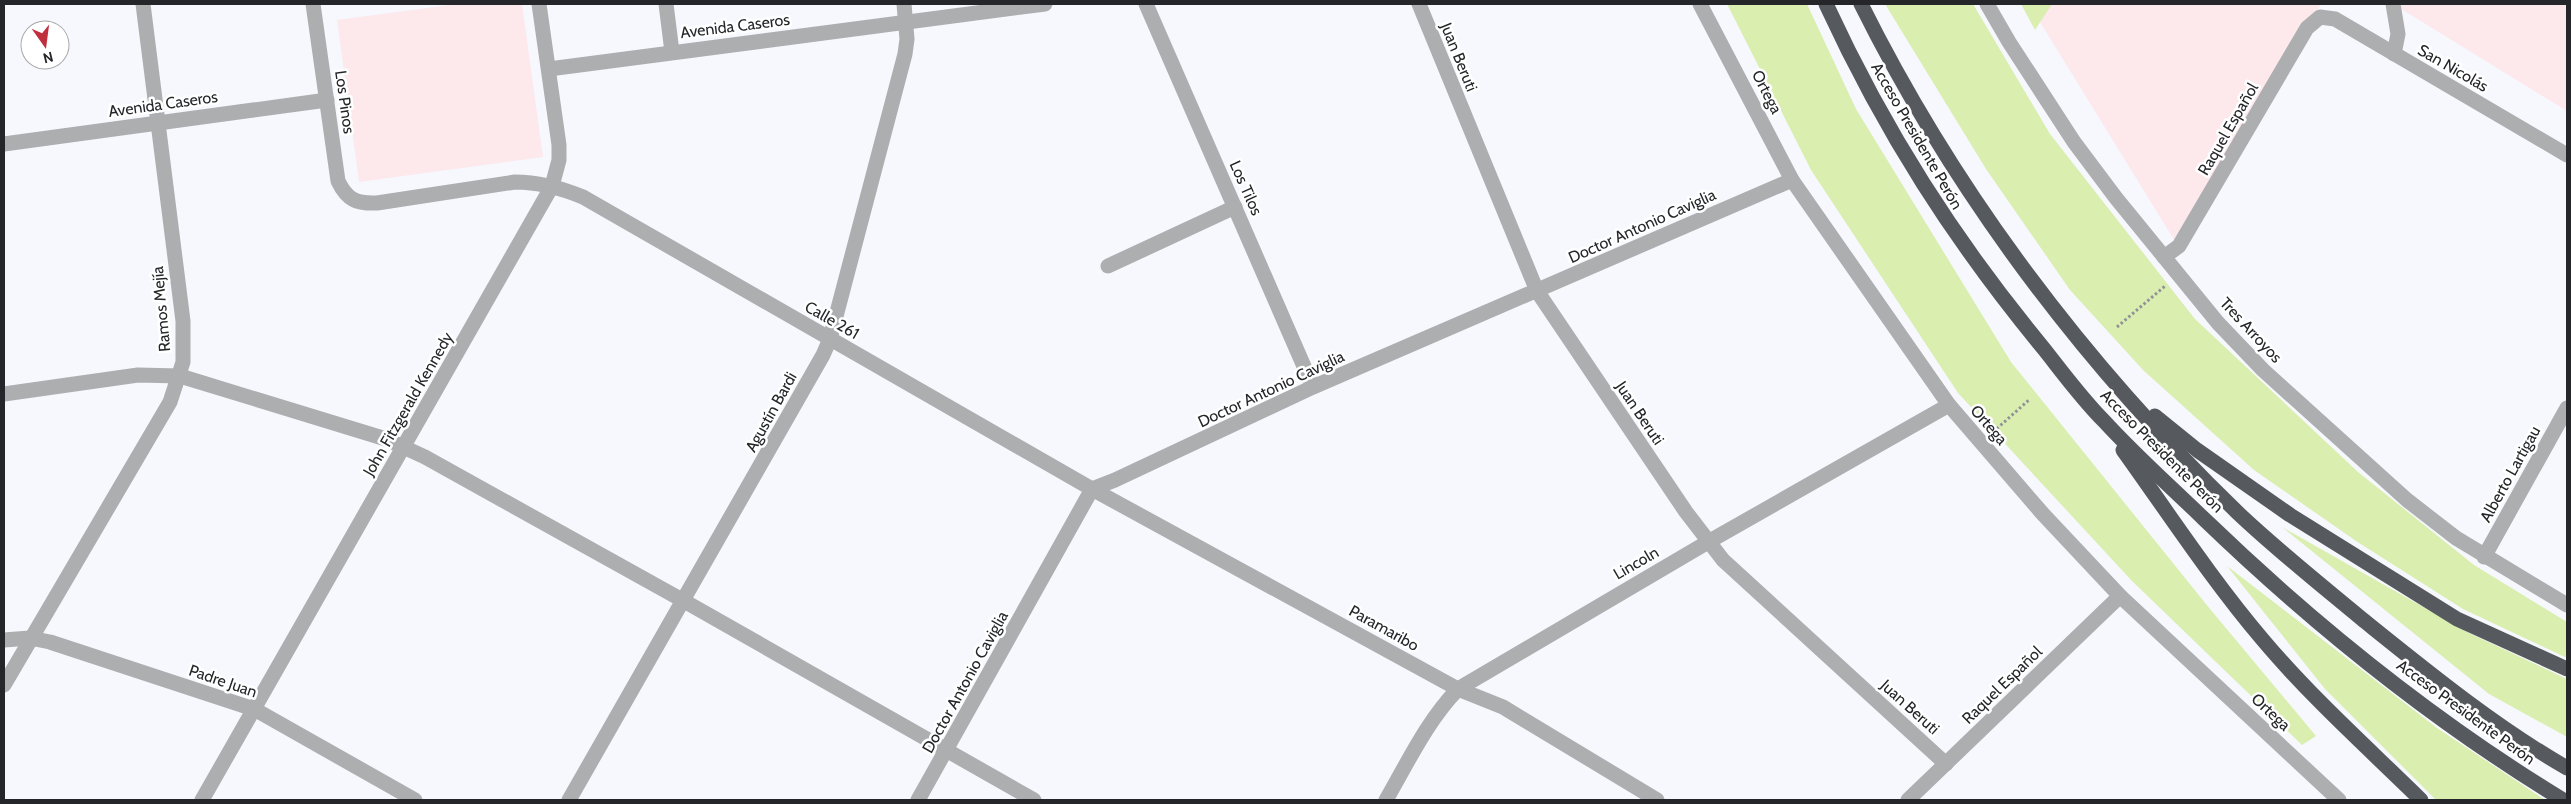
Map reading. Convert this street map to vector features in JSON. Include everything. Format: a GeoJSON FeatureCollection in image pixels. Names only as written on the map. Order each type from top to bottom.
{"type":"FeatureCollection","features":[{"type":"Feature","properties":{"kind":"highway","name":"Acceso Presidente Perón"},"geometry":{"type":"LineString","coordinates":[[1826,4],[1851,58],[1897,142],[1949,226],[2008,305],[2102,420],[2269,581],[2320,625],[2447,723],[2563,800]]}},
{"type":"Feature","properties":{"kind":"highway","name":"Acceso Presidente Perón"},"geometry":{"type":"LineString","coordinates":[[1861,4],[1925,122],[1984,213],[2052,306],[2118,388],[2192,467],[2291,560],[2456,693],[2522,742],[2567,768]]}},
{"type":"Feature","properties":{"kind":"highway"},"geometry":{"type":"LineString","coordinates":[[2118,388],[2197,450],[2290,515],[2457,619],[2567,668]]}},
{"type":"Feature","properties":{"kind":"highway"},"geometry":{"type":"LineString","coordinates":[[2102,420],[2224,593],[2265,642],[2318,699],[2421,800]]}},
{"type":"Feature","properties":{"kind":"street","name":"Ramos Mejía"},"geometry":{"type":"LineString","coordinates":[[4,685],[170,402],[180,376],[184,352],[183,321],[156,123],[143,4]]}},
{"type":"Feature","properties":{"kind":"street","name":"Los Pinos"},"geometry":{"type":"LineString","coordinates":[[314,4],[338,181],[343,191],[352,200],[364,204],[378,204],[515,182],[552,186]]}},
{"type":"Feature","properties":{"kind":"street","name":"John Fitzgerald Kennedy"},"geometry":{"type":"LineString","coordinates":[[202,800],[552,186],[559,160],[559,145],[539,4]]}},
{"type":"Feature","properties":{"kind":"street"},"geometry":{"type":"LineString","coordinates":[[666,4],[672,52]]}},
{"type":"Feature","properties":{"kind":"street","name":"Agustín Bardi"},"geometry":{"type":"LineString","coordinates":[[569,800],[823,355],[830,338],[905,54],[906,22],[904,4]]}},
{"type":"Feature","properties":{"kind":"street","name":"Avenida Caseros"},"geometry":{"type":"LineString","coordinates":[[549,69],[1045,4]]}},
{"type":"Feature","properties":{"kind":"street","name":"Los Tilos"},"geometry":{"type":"LineString","coordinates":[[1146,4],[1313,387]]}},
{"type":"Feature","properties":{"kind":"street","name":"Juan Beruti"},"geometry":{"type":"LineString","coordinates":[[1419,4],[1537,291],[1681,504],[1723,560],[1946,764]]}},
{"type":"Feature","properties":{"kind":"street","name":"Ortega"},"geometry":{"type":"LineString","coordinates":[[1700,4],[1792,180],[1949,405],[1981,443],[2120,596],[2339,800]]}},
{"type":"Feature","properties":{"kind":"street","name":"Tres Arroyos"},"geometry":{"type":"LineString","coordinates":[[1988,4],[2074,142],[2218,323],[2270,376],[2407,500],[2484,557],[2567,605]]}},
{"type":"Feature","properties":{"kind":"street"},"geometry":{"type":"LineString","coordinates":[[2393,4],[2398,34],[2394,54]]}},
{"type":"Feature","properties":{"kind":"street","name":"Raquel Español"},"geometry":{"type":"LineString","coordinates":[[2164,257],[2179,246],[2307,28],[2320,18]]}},
{"type":"Feature","properties":{"kind":"street","name":"San Nicolás"},"geometry":{"type":"LineString","coordinates":[[2320,18],[2334,19],[2567,155]]}},
{"type":"Feature","properties":{"kind":"street","name":"Avenida Caseros"},"geometry":{"type":"LineString","coordinates":[[4,144],[327,100]]}},
{"type":"Feature","properties":{"kind":"street","name":"Doctor Antonio Caviglia"},"geometry":{"type":"LineString","coordinates":[[918,800],[1092,489],[1116,480],[1313,387],[1792,180]]}},
{"type":"Feature","properties":{"kind":"street","name":"Calle 261"},"geometry":{"type":"LineString","coordinates":[[552,186],[583,197],[1092,489]]}},
{"type":"Feature","properties":{"kind":"street"},"geometry":{"type":"LineString","coordinates":[[1108,266],[1235,207]]}},
{"type":"Feature","properties":{"kind":"street"},"geometry":{"type":"LineString","coordinates":[[4,394],[138,375],[180,376],[386,439],[404,447],[684,601],[1034,800]]}},
{"type":"Feature","properties":{"kind":"street","name":"Lincoln"},"geometry":{"type":"LineString","coordinates":[[1386,800],[1427,728],[1444,704],[1458,689],[1708,542],[1949,405]]}},
{"type":"Feature","properties":{"kind":"street","name":"Alberto Lartigau"},"geometry":{"type":"LineString","coordinates":[[2484,557],[2567,408]]}},
{"type":"Feature","properties":{"kind":"street","name":"Paramaribo"},"geometry":{"type":"LineString","coordinates":[[1092,489],[1458,689],[1503,707],[1657,800]]}},
{"type":"Feature","properties":{"kind":"street","name":"Raquel Español"},"geometry":{"type":"LineString","coordinates":[[1908,800],[2120,596]]}},
{"type":"Feature","properties":{"kind":"street","name":"Padre Juan"},"geometry":{"type":"LineString","coordinates":[[4,640],[30,638],[50,642],[254,710],[276,720],[416,800]]}},
{"type":"Feature","properties":{"kind":"path"},"geometry":{"type":"LineString","coordinates":[[2117,327],[2179,274]]}},
{"type":"Feature","properties":{"kind":"path"},"geometry":{"type":"LineString","coordinates":[[1981,443],[2030,399]]}},
{"type":"Feature","properties":{"kind":"shaded area"},"geometry":{"type":"Polygon","coordinates":[[[457,4],[522,4],[543,157],[359,182],[337,20],[457,4]]]}},
{"type":"Feature","properties":{"kind":"shaded area"},"geometry":{"type":"Polygon","coordinates":[[[2029,4],[2321,4],[2176,243],[2029,4]]]}},
{"type":"Feature","properties":{"kind":"shaded area"},"geometry":{"type":"Polygon","coordinates":[[[2393,4],[2567,4],[2567,111],[2393,4]]]}},
{"type":"Feature","properties":{"kind":"green space"},"geometry":{"type":"Polygon","coordinates":[[[1727,4],[1807,4],[1856,109],[2011,362],[2210,609],[2316,736],[2302,745],[2132,581],[1958,393],[1811,170],[1727,4]]]}},
{"type":"Feature","properties":{"kind":"green space"},"geometry":{"type":"Polygon","coordinates":[[[1885,4],[1973,4],[2050,134],[2195,319],[2358,472],[2474,565],[2567,622],[2567,658],[2463,609],[2356,541],[2254,470],[2143,370],[2070,290],[1986,169],[1885,4]]]}},
{"type":"Feature","properties":{"kind":"green space"},"geometry":{"type":"Polygon","coordinates":[[[2021,4],[2052,4],[2035,30],[2021,4]]]}},
{"type":"Feature","properties":{"kind":"green space"},"geometry":{"type":"Polygon","coordinates":[[[2282,527],[2469,633],[2567,679],[2567,737],[2489,694],[2282,527]]]}},
{"type":"Feature","properties":{"kind":"green space"},"geometry":{"type":"Polygon","coordinates":[[[2227,566],[2437,728],[2545,800],[2436,800],[2325,689],[2227,566]]]}}]}
